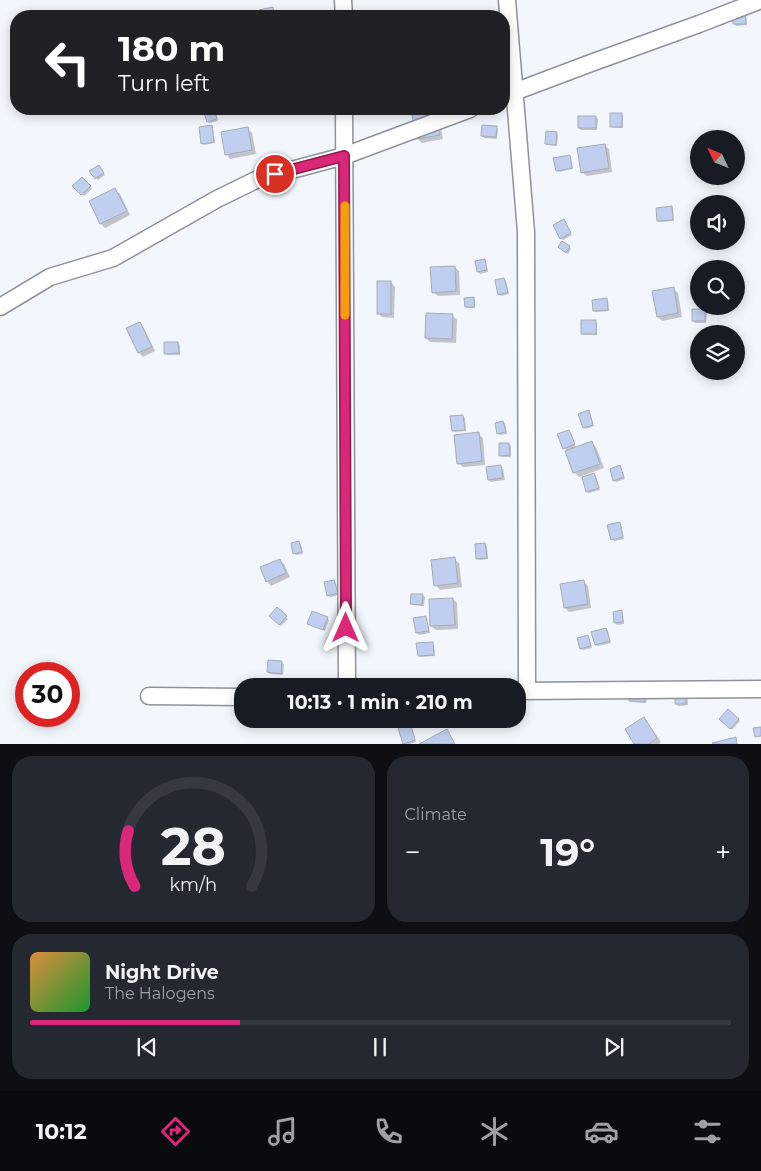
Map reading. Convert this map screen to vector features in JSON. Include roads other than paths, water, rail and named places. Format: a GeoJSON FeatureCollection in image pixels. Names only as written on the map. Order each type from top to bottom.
{"type":"FeatureCollection","features":[{"type":"Feature","properties":{"kind":"street"},"geometry":{"type":"LineString","coordinates":[[510,94],[690,28],[760,0]]}},
{"type":"Feature","properties":{"kind":"street"},"geometry":{"type":"LineString","coordinates":[[510,102],[526,232],[522,678]]}},
{"type":"Feature","properties":{"kind":"street"},"geometry":{"type":"LineString","coordinates":[[344,115],[346,678]]}},
{"type":"Feature","properties":{"kind":"street"},"geometry":{"type":"LineString","coordinates":[[0,307],[50,277],[112,258],[217,199],[258,179],[344,156],[454,115]]}},
{"type":"Feature","properties":{"kind":"street"},"geometry":{"type":"LineString","coordinates":[[526,690],[761,689]]}},
{"type":"Feature","properties":{"kind":"street"},"geometry":{"type":"LineString","coordinates":[[149,696],[234,697]]}}]}
